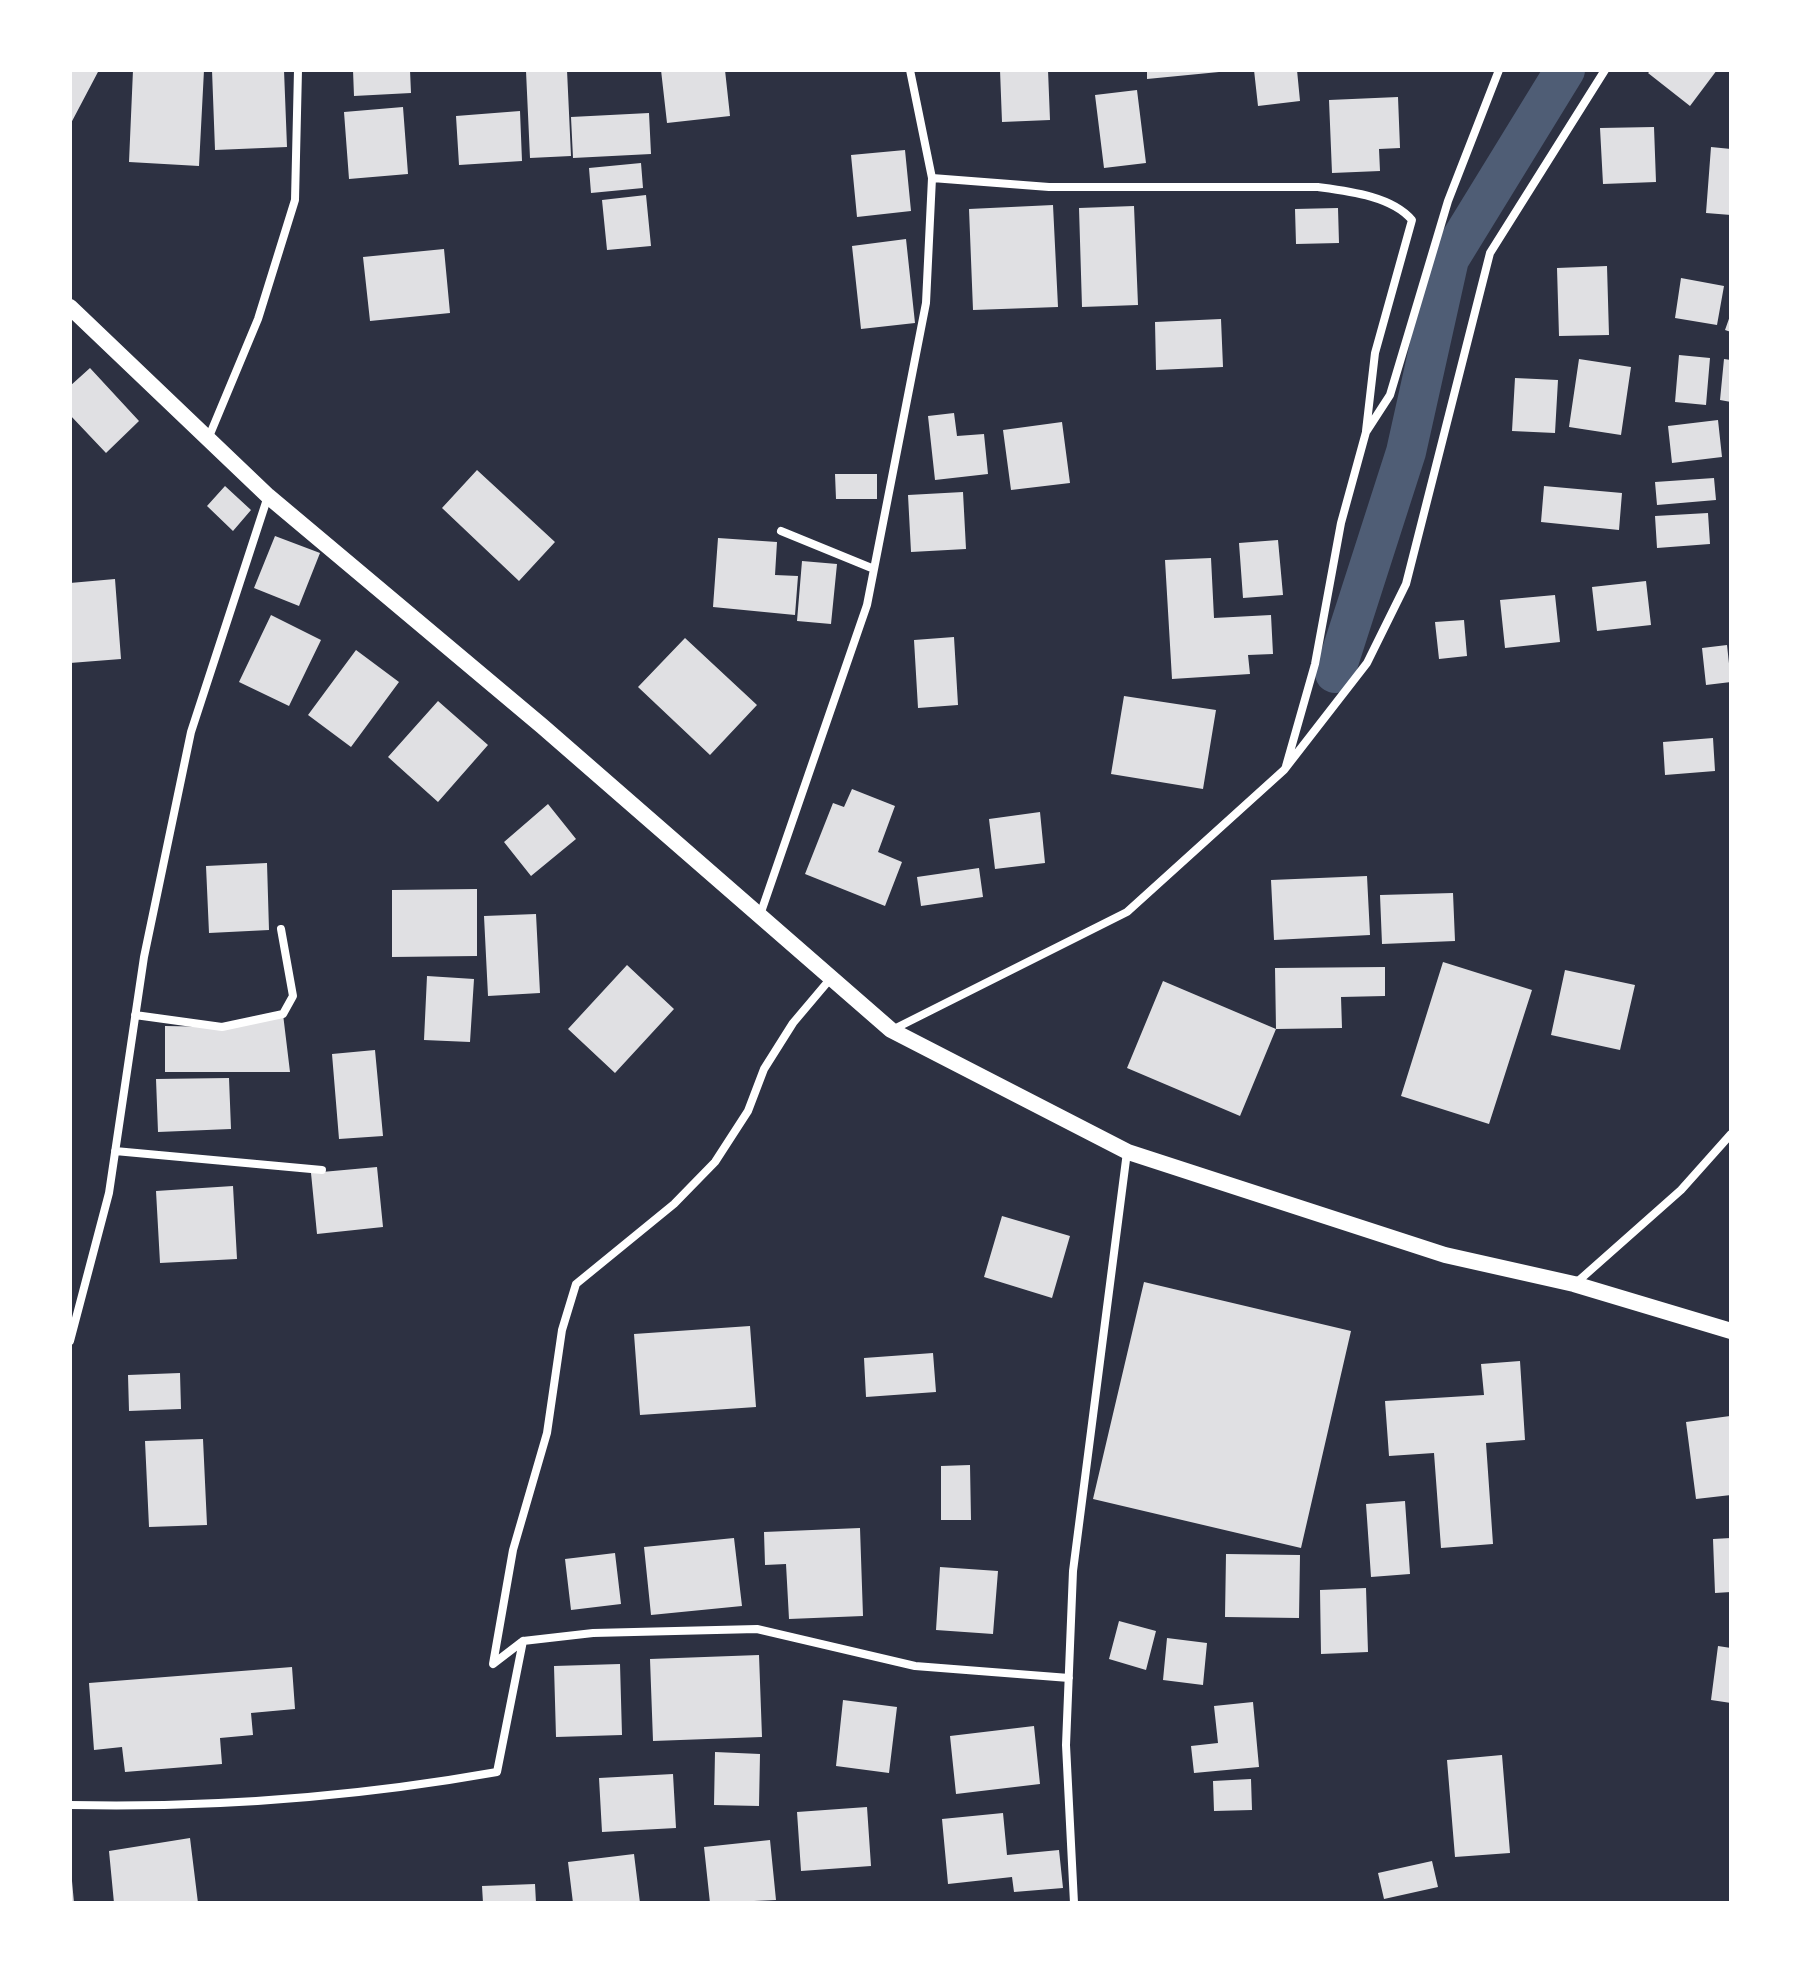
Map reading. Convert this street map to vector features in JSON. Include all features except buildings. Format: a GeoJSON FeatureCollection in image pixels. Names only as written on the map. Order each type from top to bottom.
{"type":"FeatureCollection","features":[{"type":"Feature","properties":{"kind":"main road"},"geometry":{"type":"LineString","coordinates":[[70,307],[268,496],[891,1030],[1128,1152],[1445,1255],[1574,1284],[1731,1331]]}},
{"type":"Feature","properties":{"kind":"street"},"geometry":{"type":"LineString","coordinates":[[208,439],[258,319],[295,200],[298,70]]}},
{"type":"Feature","properties":{"kind":"street"},"geometry":{"type":"LineString","coordinates":[[760,916],[867,605],[926,303],[932,178],[910,70]]}},
{"type":"Feature","properties":{"kind":"street"},"geometry":{"type":"LineString","coordinates":[[1366,432],[1390,395],[1448,201],[1499,70]]}},
{"type":"Feature","properties":{"kind":"street"},"geometry":{"type":"LineString","coordinates":[[891,1030],[1127,912],[1284,770],[1367,663],[1406,584],[1490,253],[1605,70]]}},
{"type":"Feature","properties":{"kind":"street"},"geometry":{"type":"LineString","coordinates":[[932,178],[1049,187],[1318,187],[1403,209],[1412,220],[1375,353],[1366,432],[1341,523],[1315,664],[1284,770]]}},
{"type":"Feature","properties":{"kind":"street"},"geometry":{"type":"LineString","coordinates":[[70,1341],[109,1193],[135,1015],[191,732],[268,496]]}},
{"type":"Feature","properties":{"kind":"street"},"geometry":{"type":"LineString","coordinates":[[781,531],[874,569]]}},
{"type":"Feature","properties":{"kind":"street"},"geometry":{"type":"LineString","coordinates":[[135,1015],[222,1027],[283,1014],[293,996],[281,929]]}},
{"type":"Feature","properties":{"kind":"street"},"geometry":{"type":"LineString","coordinates":[[831,978],[785,1034],[764,1069],[748,1111],[715,1162],[674,1204],[576,1284],[562,1330],[547,1433],[513,1550],[493,1664],[523,1641],[593,1633],[757,1629],[915,1666],[1069,1678]]}},
{"type":"Feature","properties":{"kind":"street"},"geometry":{"type":"LineString","coordinates":[[1574,1284],[1681,1190],[1731,1134]]}},
{"type":"Feature","properties":{"kind":"street"},"geometry":{"type":"LineString","coordinates":[[115,1151],[322,1170]]}},
{"type":"Feature","properties":{"kind":"street"},"geometry":{"type":"LineString","coordinates":[[1074,1903],[1066,1745],[1073,1571],[1128,1152]]}},
{"type":"Feature","properties":{"kind":"street"},"geometry":{"type":"LineString","coordinates":[[70,1805],[178,1807],[407,1788],[497,1772],[523,1641]]}},
{"type":"Feature","properties":{"kind":"waterway"},"geometry":{"type":"LineString","coordinates":[[1335,673],[1406,452],[1449,259],[1565,70]]}}]}
